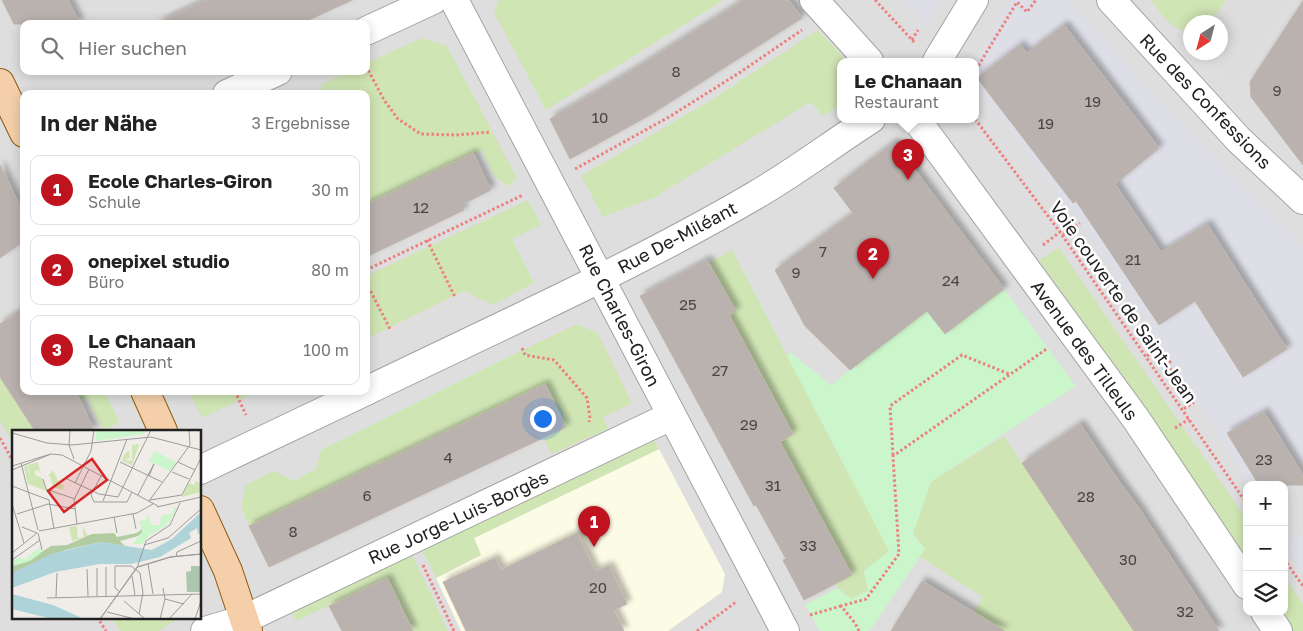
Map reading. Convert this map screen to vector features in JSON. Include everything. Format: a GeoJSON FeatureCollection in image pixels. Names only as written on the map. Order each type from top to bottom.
{"type":"FeatureCollection","features":[{"type":"Feature","properties":{"kind":"main road"},"geometry":{"type":"LineString","coordinates":[[0,83],[20,125]]}},
{"type":"Feature","properties":{"kind":"main road"},"geometry":{"type":"LineString","coordinates":[[147,395],[163,430]]}},
{"type":"Feature","properties":{"kind":"main road"},"geometry":{"type":"LineString","coordinates":[[201,512],[228,570],[246,625]]}},
{"type":"Feature","properties":{"kind":"street"},"geometry":{"type":"LineString","coordinates":[[370,29],[433,0]]}},
{"type":"Feature","properties":{"kind":"street","name":"Rue Charles-Giron"},"geometry":{"type":"LineString","coordinates":[[454,0],[601,278],[671,416],[795,624]]}},
{"type":"Feature","properties":{"kind":"street"},"geometry":{"type":"LineString","coordinates":[[939,58],[974,0]]}},
{"type":"Feature","properties":{"kind":"street","name":"Rue des Confessions"},"geometry":{"type":"LineString","coordinates":[[1110,0],[1239,140],[1303,200]]}},
{"type":"Feature","properties":{"kind":"street"},"geometry":{"type":"LineString","coordinates":[[821,7],[866,58]]}},
{"type":"Feature","properties":{"kind":"street"},"geometry":{"type":"LineString","coordinates":[[236,90],[269,75]]}},
{"type":"Feature","properties":{"kind":"street","name":"Rue De-Miléant"},"geometry":{"type":"LineString","coordinates":[[370,389],[601,278],[756,195],[865,123]]}},
{"type":"Feature","properties":{"kind":"street","name":"Avenue des Tilleuls"},"geometry":{"type":"LineString","coordinates":[[919,123],[1136,419],[1243,579]]}},
{"type":"Feature","properties":{"kind":"street","name":"Rue De-Miléant"},"geometry":{"type":"LineString","coordinates":[[201,470],[358,395]]}},
{"type":"Feature","properties":{"kind":"street","name":"Rue Jorge-Luis-Borgès"},"geometry":{"type":"LineString","coordinates":[[206,631],[246,625],[671,416]]}},
{"type":"Feature","properties":{"kind":"street"},"geometry":{"type":"LineString","coordinates":[[1268,616],[1278,631]]}},
{"type":"Feature","properties":{"kind":"path"},"geometry":{"type":"LineString","coordinates":[[875,0],[916,44]]}},
{"type":"Feature","properties":{"kind":"path"},"geometry":{"type":"LineString","coordinates":[[979,65],[1017,2],[1027,12],[1036,0]]}},
{"type":"Feature","properties":{"kind":"path"},"geometry":{"type":"LineString","coordinates":[[572,170],[669,117],[739,73],[821,7]]}},
{"type":"Feature","properties":{"kind":"path"},"geometry":{"type":"LineString","coordinates":[[370,74],[384,100],[398,119],[421,134],[456,135],[498,131]]}},
{"type":"Feature","properties":{"kind":"path","name":"Voie couverte de Saint-Jean"},"geometry":{"type":"LineString","coordinates":[[978,123],[1062,236],[1147,356],[1243,498]]}},
{"type":"Feature","properties":{"kind":"path"},"geometry":{"type":"LineString","coordinates":[[370,268],[530,191]]}},
{"type":"Feature","properties":{"kind":"path"},"geometry":{"type":"LineString","coordinates":[[1062,236],[1080,223]]}},
{"type":"Feature","properties":{"kind":"path"},"geometry":{"type":"LineString","coordinates":[[427,240],[455,297]]}},
{"type":"Feature","properties":{"kind":"path"},"geometry":{"type":"LineString","coordinates":[[370,290],[390,329]]}},
{"type":"Feature","properties":{"kind":"path"},"geometry":{"type":"LineString","coordinates":[[893,456],[1052,344]]}},
{"type":"Feature","properties":{"kind":"path"},"geometry":{"type":"LineString","coordinates":[[522,348],[525,355],[554,360],[582,392],[587,398],[590,418],[588,426]]}},
{"type":"Feature","properties":{"kind":"path"},"geometry":{"type":"LineString","coordinates":[[1147,356],[1157,349],[1193,404],[1183,409]]}},
{"type":"Feature","properties":{"kind":"path"},"geometry":{"type":"LineString","coordinates":[[795,624],[841,606],[866,599],[899,554],[890,406],[962,355],[1009,375]]}},
{"type":"Feature","properties":{"kind":"path"},"geometry":{"type":"LineString","coordinates":[[1166,364],[1171,361]]}},
{"type":"Feature","properties":{"kind":"path"},"geometry":{"type":"LineString","coordinates":[[237,395],[250,422]]}},
{"type":"Feature","properties":{"kind":"path"},"geometry":{"type":"LineString","coordinates":[[1182,423],[1189,419]]}},
{"type":"Feature","properties":{"kind":"path"},"geometry":{"type":"LineString","coordinates":[[0,438],[12,459]]}},
{"type":"Feature","properties":{"kind":"path"},"geometry":{"type":"LineString","coordinates":[[420,560],[454,631]]}},
{"type":"Feature","properties":{"kind":"path"},"geometry":{"type":"LineString","coordinates":[[1288,565],[1303,586]]}},
{"type":"Feature","properties":{"kind":"path"},"geometry":{"type":"LineString","coordinates":[[697,631],[743,596]]}},
{"type":"Feature","properties":{"kind":"path"},"geometry":{"type":"LineString","coordinates":[[841,606],[859,631]]}},
{"type":"Feature","properties":{"kind":"path"},"geometry":{"type":"LineString","coordinates":[[98,618],[106,631]]}},
{"type":"Feature","properties":{"kind":"shaded area"},"geometry":{"type":"Polygon","coordinates":[[[0,0],[1303,0],[1303,631],[0,631],[0,0]]]}},
{"type":"Feature","properties":{"kind":"shaded area"},"geometry":{"type":"Polygon","coordinates":[[[904,0],[943,0],[927,26],[904,0]]]}},
{"type":"Feature","properties":{"kind":"shaded area"},"geometry":{"type":"Polygon","coordinates":[[[1011,0],[1068,0],[1165,106],[1258,203],[1303,246],[1303,461],[1298,463],[1303,475],[1264,412],[1227,433],[1257,481],[1246,481],[1086,232],[979,90],[979,81],[1073,203],[1114,171],[1121,179],[1159,148],[1064,25],[1027,53],[1020,45],[979,76],[979,58],[977,58],[1011,0]],[[1131,207],[1097,232],[1159,325],[1181,282],[1131,207]],[[1207,224],[1168,247],[1181,268],[1176,271],[1242,377],[1287,348],[1207,224]]]}},
{"type":"Feature","properties":{"kind":"shaded area"},"geometry":{"type":"Polygon","coordinates":[[[1226,0],[1292,0],[1235,86],[1211,60],[1228,60],[1228,15],[1216,15],[1226,0]]]}},
{"type":"Feature","properties":{"kind":"shaded area"},"geometry":{"type":"Polygon","coordinates":[[[659,449],[725,574],[722,592],[668,631],[461,631],[436,578],[481,555],[474,538],[659,449]]]}},
{"type":"Feature","properties":{"kind":"shaded area"},"geometry":{"type":"Polygon","coordinates":[[[1288,532],[1293,540],[1303,534],[1303,574],[1288,550],[1288,532]]]}},
{"type":"Feature","properties":{"kind":"green space"},"geometry":{"type":"Polygon","coordinates":[[[499,0],[724,0],[546,110],[494,13],[499,0]]]}},
{"type":"Feature","properties":{"kind":"green space"},"geometry":{"type":"Polygon","coordinates":[[[1151,0],[1226,0],[1216,15],[1183,15],[1183,30],[1172,25],[1151,0]]]}},
{"type":"Feature","properties":{"kind":"green space"},"geometry":{"type":"Polygon","coordinates":[[[818,30],[844,58],[837,58],[837,107],[823,116],[811,102],[655,197],[603,217],[581,176],[716,97],[818,30]]]}},
{"type":"Feature","properties":{"kind":"green space"},"geometry":{"type":"Polygon","coordinates":[[[422,38],[447,46],[517,178],[509,186],[495,178],[482,150],[370,203],[370,90],[321,90],[322,84],[341,75],[370,75],[370,61],[422,38]]]}},
{"type":"Feature","properties":{"kind":"green space"},"geometry":{"type":"Polygon","coordinates":[[[528,200],[541,225],[512,239],[534,283],[493,305],[464,291],[370,337],[370,274],[528,200]]]}},
{"type":"Feature","properties":{"kind":"green space"},"geometry":{"type":"Polygon","coordinates":[[[1059,248],[1243,514],[1243,555],[1224,526],[1039,260],[1059,248]]]}},
{"type":"Feature","properties":{"kind":"green space"},"geometry":{"type":"Polygon","coordinates":[[[732,250],[889,551],[864,571],[868,591],[851,599],[834,584],[852,574],[780,442],[793,434],[729,315],[736,311],[709,263],[732,250]]]}},
{"type":"Feature","properties":{"kind":"green space"},"geometry":{"type":"Polygon","coordinates":[[[1004,289],[1076,386],[931,482],[913,534],[925,549],[870,631],[820,631],[805,605],[837,588],[851,599],[868,591],[864,571],[889,551],[787,356],[790,352],[831,385],[927,311],[945,334],[1004,289]]]}},
{"type":"Feature","properties":{"kind":"green space"},"geometry":{"type":"Polygon","coordinates":[[[576,324],[598,333],[632,403],[603,417],[608,429],[551,454],[543,437],[397,455],[249,526],[241,506],[246,485],[274,471],[294,481],[316,469],[321,450],[576,324]]]}},
{"type":"Feature","properties":{"kind":"green space"},"geometry":{"type":"Polygon","coordinates":[[[0,377],[34,430],[12,430],[12,440],[0,421],[0,377]]]}},
{"type":"Feature","properties":{"kind":"green space"},"geometry":{"type":"Polygon","coordinates":[[[78,395],[107,395],[119,422],[103,430],[87,397],[80,400],[78,395]]]}},
{"type":"Feature","properties":{"kind":"green space"},"geometry":{"type":"Polygon","coordinates":[[[190,395],[250,395],[202,418],[190,395]]]}},
{"type":"Feature","properties":{"kind":"green space"},"geometry":{"type":"Polygon","coordinates":[[[1004,436],[1134,631],[975,631],[974,613],[983,597],[920,557],[925,549],[913,534],[931,482],[1004,436]]]}},
{"type":"Feature","properties":{"kind":"green space"},"geometry":{"type":"Polygon","coordinates":[[[653,439],[659,449],[474,538],[481,555],[436,578],[422,549],[653,439]]]}},
{"type":"Feature","properties":{"kind":"green space"},"geometry":{"type":"Polygon","coordinates":[[[412,554],[448,631],[413,631],[387,578],[296,621],[291,610],[412,554]]]}},
{"type":"Feature","properties":{"kind":"green space"},"geometry":{"type":"Polygon","coordinates":[[[1288,582],[1303,604],[1303,631],[1292,631],[1283,616],[1288,616],[1288,582]]]}},
{"type":"Feature","properties":{"kind":"green space"},"geometry":{"type":"Polygon","coordinates":[[[112,618],[178,618],[159,631],[120,631],[112,618]]]}},
{"type":"Feature","properties":{"kind":"building"},"geometry":{"type":"Polygon","coordinates":[[[2,0],[68,0],[78,20],[20,20],[20,24],[14,24],[2,0]]]}},
{"type":"Feature","properties":{"kind":"building"},"geometry":{"type":"Polygon","coordinates":[[[206,0],[352,0],[309,20],[164,20],[206,0]]]}},
{"type":"Feature","properties":{"kind":"building"},"geometry":{"type":"Polygon","coordinates":[[[744,0],[789,0],[802,18],[650,115],[570,159],[550,119],[627,74],[744,0]]]}},
{"type":"Feature","properties":{"kind":"building"},"geometry":{"type":"Polygon","coordinates":[[[1303,1],[1303,165],[1251,97],[1250,82],[1303,1]]]}},
{"type":"Feature","properties":{"kind":"building"},"geometry":{"type":"Polygon","coordinates":[[[1064,25],[1159,148],[1115,184],[1161,252],[1207,224],[1287,349],[1243,377],[1195,301],[1159,325],[1076,201],[1073,203],[979,81],[979,76],[1020,45],[1027,53],[1064,25]]]}},
{"type":"Feature","properties":{"kind":"building"},"geometry":{"type":"Polygon","coordinates":[[[894,142],[1004,289],[945,334],[927,311],[850,370],[805,326],[775,270],[853,213],[834,188],[894,142]]]}},
{"type":"Feature","properties":{"kind":"building"},"geometry":{"type":"Polygon","coordinates":[[[473,153],[491,190],[461,205],[464,210],[370,255],[370,203],[473,153]]]}},
{"type":"Feature","properties":{"kind":"building"},"geometry":{"type":"Polygon","coordinates":[[[0,165],[20,206],[20,244],[0,258],[0,165]]]}},
{"type":"Feature","properties":{"kind":"building"},"geometry":{"type":"Polygon","coordinates":[[[707,260],[736,311],[729,315],[793,434],[780,442],[852,575],[804,600],[783,560],[786,559],[756,505],[754,506],[640,296],[707,260]]]}},
{"type":"Feature","properties":{"kind":"building"},"geometry":{"type":"Polygon","coordinates":[[[20,312],[20,395],[78,395],[94,430],[34,430],[0,377],[0,324],[20,312]]]}},
{"type":"Feature","properties":{"kind":"building"},"geometry":{"type":"Polygon","coordinates":[[[545,384],[566,427],[269,567],[249,526],[545,384]]]}},
{"type":"Feature","properties":{"kind":"building"},"geometry":{"type":"Polygon","coordinates":[[[1264,412],[1303,475],[1303,485],[1288,485],[1288,481],[1257,481],[1227,433],[1264,412]]]}},
{"type":"Feature","properties":{"kind":"building"},"geometry":{"type":"Polygon","coordinates":[[[1080,424],[1138,507],[1219,631],[1134,631],[1022,463],[1080,424]]]}},
{"type":"Feature","properties":{"kind":"building"},"geometry":{"type":"Polygon","coordinates":[[[577,533],[595,571],[609,566],[627,604],[614,610],[624,631],[466,631],[443,582],[495,558],[501,570],[577,533]]]}},
{"type":"Feature","properties":{"kind":"building"},"geometry":{"type":"Polygon","coordinates":[[[387,578],[413,631],[342,631],[329,606],[387,578]]]}},
{"type":"Feature","properties":{"kind":"building"},"geometry":{"type":"Polygon","coordinates":[[[922,581],[1005,631],[891,631],[922,581]]]}},
{"type":"Feature","properties":{"kind":"place","name":"Le Chanaan"},"geometry":{"type":"Point","coordinates":[908,180]}},
{"type":"Feature","properties":{"kind":"place","name":"onepixel studio"},"geometry":{"type":"Point","coordinates":[873,279]}},
{"type":"Feature","properties":{"kind":"place","name":"Ecole Charles-Giron"},"geometry":{"type":"Point","coordinates":[594,547]}}]}
